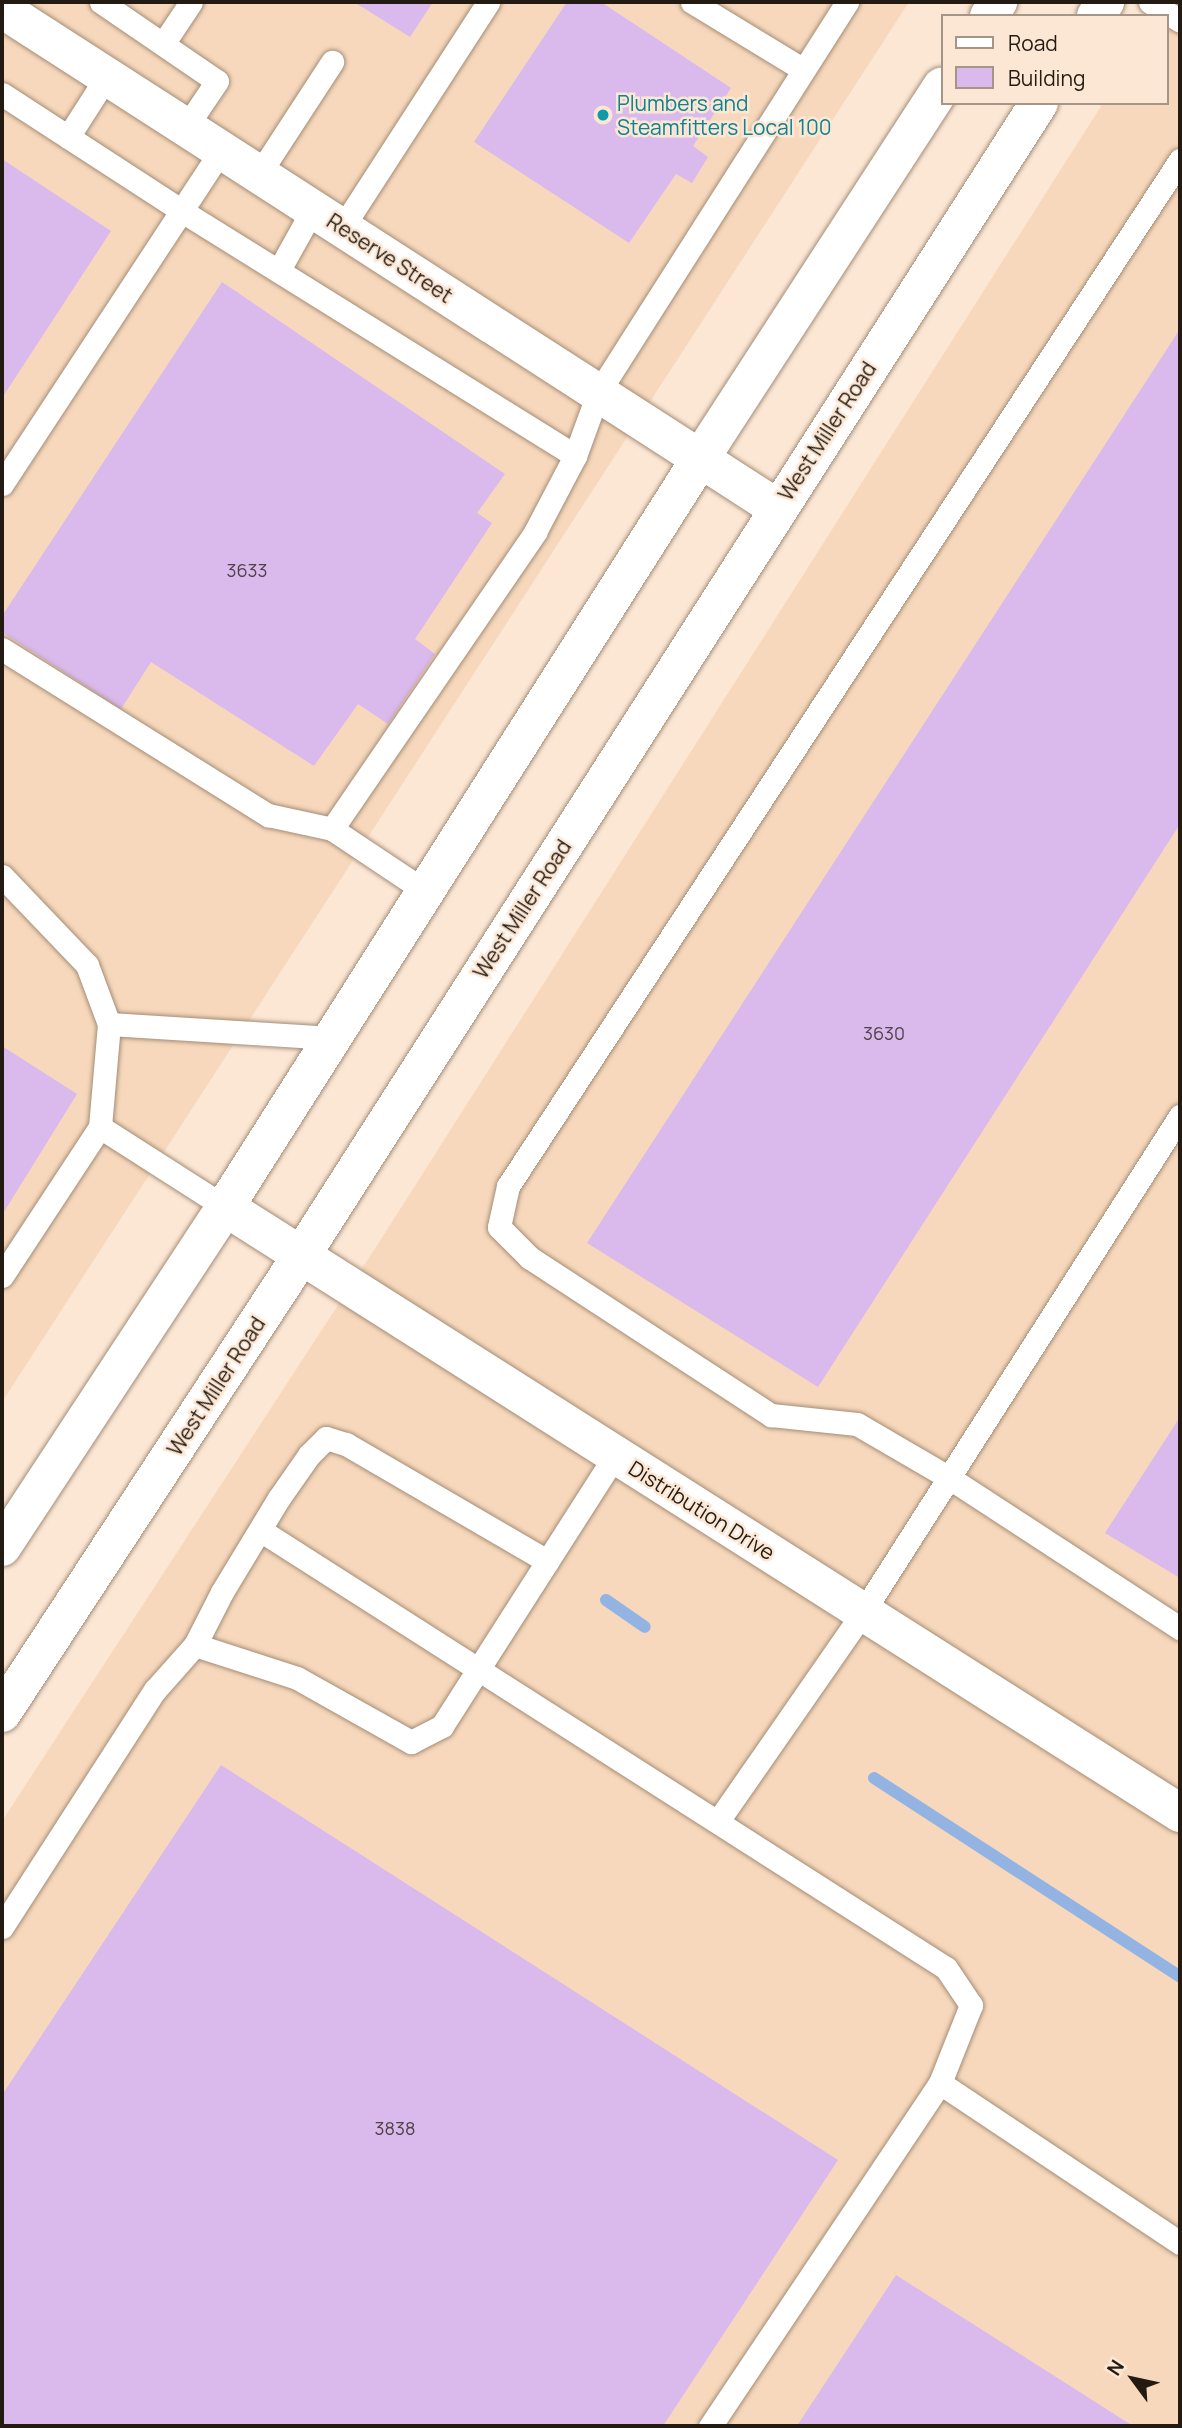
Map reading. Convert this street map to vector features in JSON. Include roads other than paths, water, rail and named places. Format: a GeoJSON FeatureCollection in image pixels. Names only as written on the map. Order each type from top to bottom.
{"type":"FeatureCollection","features":[{"type":"Feature","properties":{"kind":"main road","name":"Reserve Street"},"geometry":{"type":"LineString","coordinates":[[2,9],[778,509]]}},
{"type":"Feature","properties":{"kind":"main road"},"geometry":{"type":"LineString","coordinates":[[2,1547],[225,1207],[700,459],[940,90]]}},
{"type":"Feature","properties":{"kind":"main road","name":"West Miller Road"},"geometry":{"type":"LineString","coordinates":[[2,1713],[301,1256],[1038,105]]}},
{"type":"Feature","properties":{"kind":"main road","name":"Distribution Drive"},"geometry":{"type":"LineString","coordinates":[[225,1207],[1180,1813]]}},
{"type":"Feature","properties":{"kind":"lane"},"geometry":{"type":"LineString","coordinates":[[101,2],[217,81],[186,127]]}},
{"type":"Feature","properties":{"kind":"lane"},"geometry":{"type":"LineString","coordinates":[[163,44],[191,2]]}},
{"type":"Feature","properties":{"kind":"lane"},"geometry":{"type":"LineString","coordinates":[[279,270],[328,218],[488,2]]}},
{"type":"Feature","properties":{"kind":"lane"},"geometry":{"type":"LineString","coordinates":[[692,2],[802,69]]}},
{"type":"Feature","properties":{"kind":"lane"},"geometry":{"type":"LineString","coordinates":[[332,829],[535,532],[575,456],[598,393],[847,2]]}},
{"type":"Feature","properties":{"kind":"lane"},"geometry":{"type":"LineString","coordinates":[[1150,2],[1180,21]]}},
{"type":"Feature","properties":{"kind":"lane"},"geometry":{"type":"LineString","coordinates":[[259,174],[332,62]]}},
{"type":"Feature","properties":{"kind":"lane"},"geometry":{"type":"LineString","coordinates":[[68,136],[107,76]]}},
{"type":"Feature","properties":{"kind":"lane"},"geometry":{"type":"LineString","coordinates":[[2,94],[182,211],[575,456]]}},
{"type":"Feature","properties":{"kind":"lane"},"geometry":{"type":"LineString","coordinates":[[2,484],[221,150]]}},
{"type":"Feature","properties":{"kind":"lane"},"geometry":{"type":"LineString","coordinates":[[1180,160],[508,1185],[499,1227],[530,1258],[771,1415],[858,1424],[948,1477],[1180,1628]]}},
{"type":"Feature","properties":{"kind":"lane"},"geometry":{"type":"LineString","coordinates":[[2,649],[268,815],[332,829],[425,891]]}},
{"type":"Feature","properties":{"kind":"lane"},"geometry":{"type":"LineString","coordinates":[[2,876],[87,965],[109,1024],[100,1127],[2,1276]]}},
{"type":"Feature","properties":{"kind":"lane"},"geometry":{"type":"LineString","coordinates":[[109,1024],[332,1038]]}},
{"type":"Feature","properties":{"kind":"lane"},"geometry":{"type":"LineString","coordinates":[[718,1821],[863,1612],[1180,1116]]}},
{"type":"Feature","properties":{"kind":"lane"},"geometry":{"type":"LineString","coordinates":[[100,1127],[225,1207]]}},
{"type":"Feature","properties":{"kind":"lane"},"geometry":{"type":"LineString","coordinates":[[2,1927],[155,1690],[195,1645],[222,1592],[295,1474],[326,1438],[346,1444],[547,1561]]}},
{"type":"Feature","properties":{"kind":"lane"},"geometry":{"type":"LineString","coordinates":[[195,1645],[297,1678],[411,1742],[442,1726],[615,1455]]}},
{"type":"Feature","properties":{"kind":"lane"},"geometry":{"type":"LineString","coordinates":[[260,1530],[946,1968],[971,2005],[940,2082],[710,2426]]}},
{"type":"Feature","properties":{"kind":"lane"},"geometry":{"type":"LineString","coordinates":[[940,2082],[1180,2243]]}},
{"type":"Feature","properties":{"kind":"waterway"},"geometry":{"type":"LineString","coordinates":[[606,1600],[645,1627]]}},
{"type":"Feature","properties":{"kind":"waterway"},"geometry":{"type":"LineString","coordinates":[[874,1778],[1180,1977]]}},
{"type":"Feature","properties":{"kind":"place","name":"Plumbers and Steamfitters Local 100"},"geometry":{"type":"Point","coordinates":[603,115]}}]}
